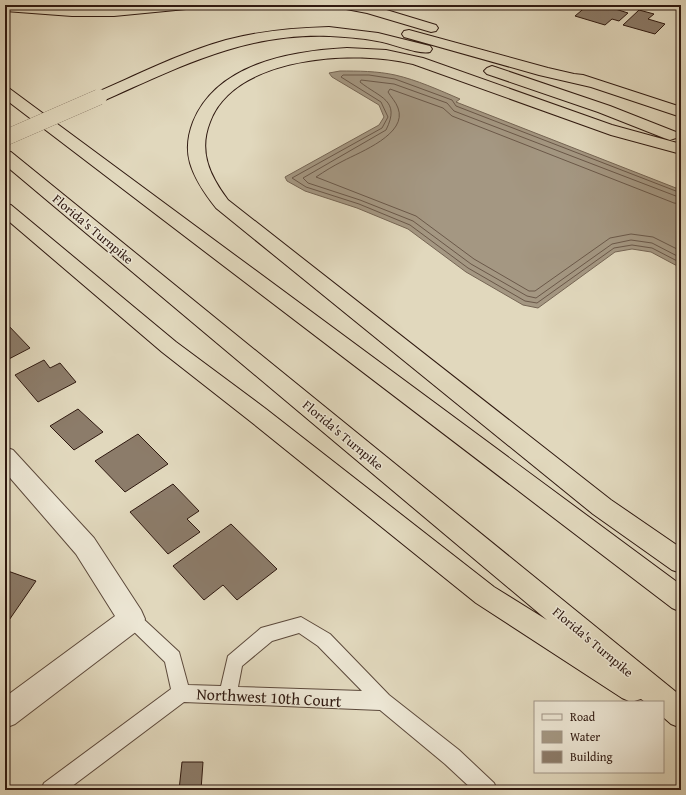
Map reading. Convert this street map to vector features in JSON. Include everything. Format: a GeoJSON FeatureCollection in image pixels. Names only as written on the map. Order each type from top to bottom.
{"type":"FeatureCollection","features":[{"type":"Feature","properties":{"kind":"highway"},"geometry":{"type":"LineString","coordinates":[[5,7],[72,12],[114,12],[186,5]]}},
{"type":"Feature","properties":{"kind":"highway"},"geometry":{"type":"LineString","coordinates":[[346,5],[369,9],[430,27],[681,112]]}},
{"type":"Feature","properties":{"kind":"highway"},"geometry":{"type":"LineString","coordinates":[[5,138],[95,93],[216,39],[258,28],[308,23],[338,23],[408,33],[544,72],[592,83]]}},
{"type":"Feature","properties":{"kind":"highway"},"geometry":{"type":"LineString","coordinates":[[5,126],[231,43],[277,34],[332,32],[361,34],[392,40],[421,48],[557,92],[642,123],[681,140]]}},
{"type":"Feature","properties":{"kind":"highway"},"geometry":{"type":"LineString","coordinates":[[681,149],[627,135],[513,94],[405,58],[379,54],[356,53],[307,56],[285,61],[262,68],[229,86],[207,108],[197,128],[195,151],[206,183],[222,204],[602,507],[681,562]]}},
{"type":"Feature","properties":{"kind":"highway"},"geometry":{"type":"LineString","coordinates":[[5,92],[681,600]]}},
{"type":"Feature","properties":{"kind":"highway","name":"Florida's Turnpike"},"geometry":{"type":"LineString","coordinates":[[5,156],[681,714]]}},
{"type":"Feature","properties":{"kind":"highway"},"geometry":{"type":"LineString","coordinates":[[5,209],[169,347],[258,415],[485,595],[650,701]]}},
{"type":"Feature","properties":{"kind":"highway"},"geometry":{"type":"LineString","coordinates":[[664,710],[681,721]]}},
{"type":"Feature","properties":{"kind":"street"},"geometry":{"type":"LineString","coordinates":[[5,456],[85,546],[132,619],[5,714]]}},
{"type":"Feature","properties":{"kind":"lane"},"geometry":{"type":"LineString","coordinates":[[132,619],[173,658],[181,693]]}},
{"type":"Feature","properties":{"kind":"lane"},"geometry":{"type":"LineString","coordinates":[[228,695],[234,662],[267,634],[301,625],[324,640],[383,702],[452,757],[487,790]]}},
{"type":"Feature","properties":{"kind":"lane","name":"Northwest 10th Court"},"geometry":{"type":"LineString","coordinates":[[51,790],[181,693],[383,702]]}},
{"type":"Feature","properties":{"kind":"water"},"geometry":{"type":"Polygon","coordinates":[[[340,71],[381,73],[420,82],[460,99],[456,102],[681,190],[681,268],[651,252],[632,249],[615,252],[538,308],[523,305],[466,272],[408,229],[357,208],[305,191],[287,181],[285,177],[379,125],[384,117],[379,105],[332,77],[329,73],[340,71]]]}},
{"type":"Feature","properties":{"kind":"building"},"geometry":{"type":"Polygon","coordinates":[[[588,5],[608,5],[606,6],[628,13],[619,21],[612,19],[605,25],[575,16],[588,5]]]}},
{"type":"Feature","properties":{"kind":"building"},"geometry":{"type":"Polygon","coordinates":[[[639,10],[654,14],[648,19],[665,24],[655,34],[623,25],[639,10]]]}},
{"type":"Feature","properties":{"kind":"building"},"geometry":{"type":"Polygon","coordinates":[[[6,323],[30,348],[5,361],[5,324],[6,323]]]}},
{"type":"Feature","properties":{"kind":"building"},"geometry":{"type":"Polygon","coordinates":[[[44,360],[50,368],[60,363],[76,382],[38,402],[15,375],[44,360]]]}},
{"type":"Feature","properties":{"kind":"building"},"geometry":{"type":"Polygon","coordinates":[[[78,409],[103,432],[74,450],[50,426],[78,409]]]}},
{"type":"Feature","properties":{"kind":"building"},"geometry":{"type":"Polygon","coordinates":[[[138,434],[168,464],[125,492],[95,461],[138,434]]]}},
{"type":"Feature","properties":{"kind":"building"},"geometry":{"type":"Polygon","coordinates":[[[173,484],[199,511],[187,519],[200,532],[168,554],[130,512],[173,484]]]}},
{"type":"Feature","properties":{"kind":"building"},"geometry":{"type":"Polygon","coordinates":[[[231,524],[277,569],[237,600],[223,585],[204,600],[173,566],[231,524]]]}},
{"type":"Feature","properties":{"kind":"building"},"geometry":{"type":"Polygon","coordinates":[[[5,570],[36,581],[5,626],[5,570]]]}},
{"type":"Feature","properties":{"kind":"building"},"geometry":{"type":"Polygon","coordinates":[[[182,762],[203,762],[201,790],[179,790],[182,762]]]}}]}
